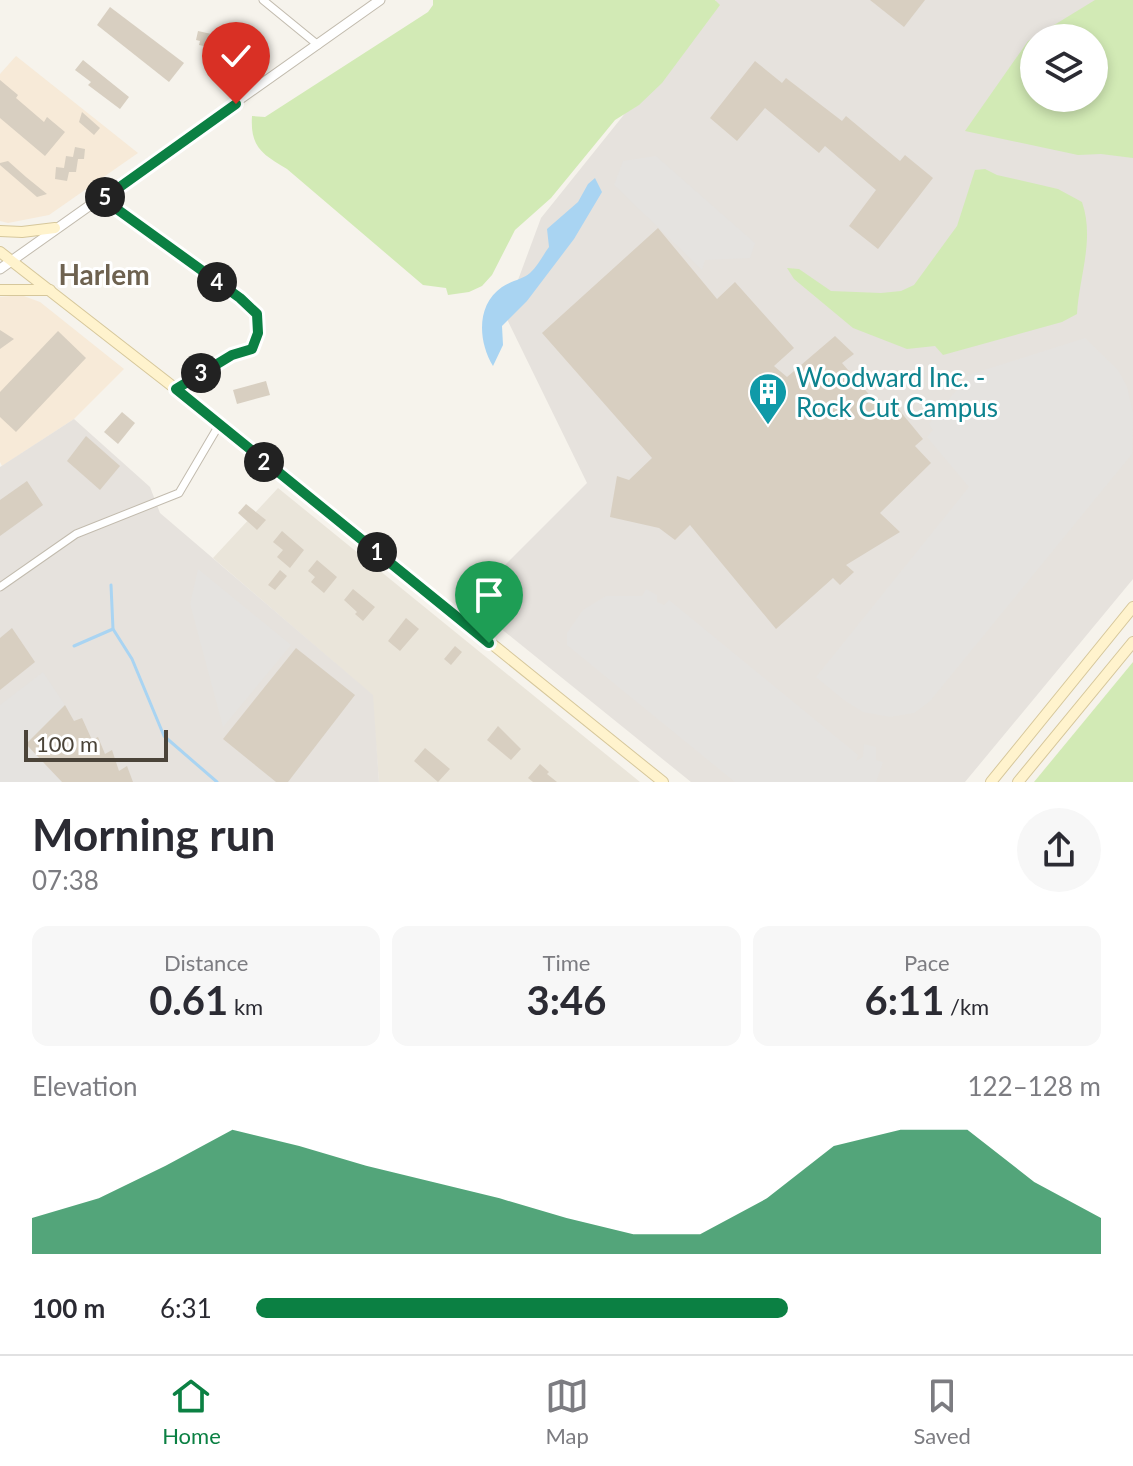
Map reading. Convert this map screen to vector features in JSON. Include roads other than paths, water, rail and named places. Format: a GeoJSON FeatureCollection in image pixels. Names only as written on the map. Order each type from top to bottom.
{"type":"FeatureCollection","features":[{"type":"Feature","properties":{"kind":"main road"},"geometry":{"type":"LineString","coordinates":[[0,231],[55,228]]}},
{"type":"Feature","properties":{"kind":"main road"},"geometry":{"type":"LineString","coordinates":[[0,252],[176,389],[663,782]]}},
{"type":"Feature","properties":{"kind":"main road"},"geometry":{"type":"LineString","coordinates":[[0,290],[50,290]]}},
{"type":"Feature","properties":{"kind":"main road"},"geometry":{"type":"LineString","coordinates":[[991,782],[1133,607]]}},
{"type":"Feature","properties":{"kind":"main road"},"geometry":{"type":"LineString","coordinates":[[1018,782],[1133,642]]}},
{"type":"Feature","properties":{"kind":"street"},"geometry":{"type":"LineString","coordinates":[[263,0],[318,45]]}},
{"type":"Feature","properties":{"kind":"street"},"geometry":{"type":"LineString","coordinates":[[0,269],[380,0]]}},
{"type":"Feature","properties":{"kind":"street"},"geometry":{"type":"LineString","coordinates":[[103,199],[240,298],[257,314],[258,333],[252,349],[232,355],[176,389]]}},
{"type":"Feature","properties":{"kind":"street"},"geometry":{"type":"LineString","coordinates":[[0,587],[76,534],[179,493],[219,425]]}},
{"type":"Feature","properties":{"kind":"water"},"geometry":{"type":"Polygon","coordinates":[[[595,178],[602,192],[574,239],[527,301],[502,326],[503,345],[493,366],[482,335],[488,303],[502,287],[533,270],[549,247],[547,229],[578,202],[595,178]]]}},
{"type":"Feature","properties":{"kind":"waterway"},"geometry":{"type":"LineString","coordinates":[[111,585],[113,629],[132,659],[164,736],[217,782]]}},
{"type":"Feature","properties":{"kind":"waterway"},"geometry":{"type":"LineString","coordinates":[[74,646],[113,629]]}},
{"type":"Feature","properties":{"kind":"place","name":"Woodward Inc. - Rock Cut Campus"},"geometry":{"type":"Point","coordinates":[768,426]}},
{"type":"Feature","properties":{"kind":"district","name":"Harlem"},"geometry":{"type":"Point","coordinates":[104,274]}}]}
